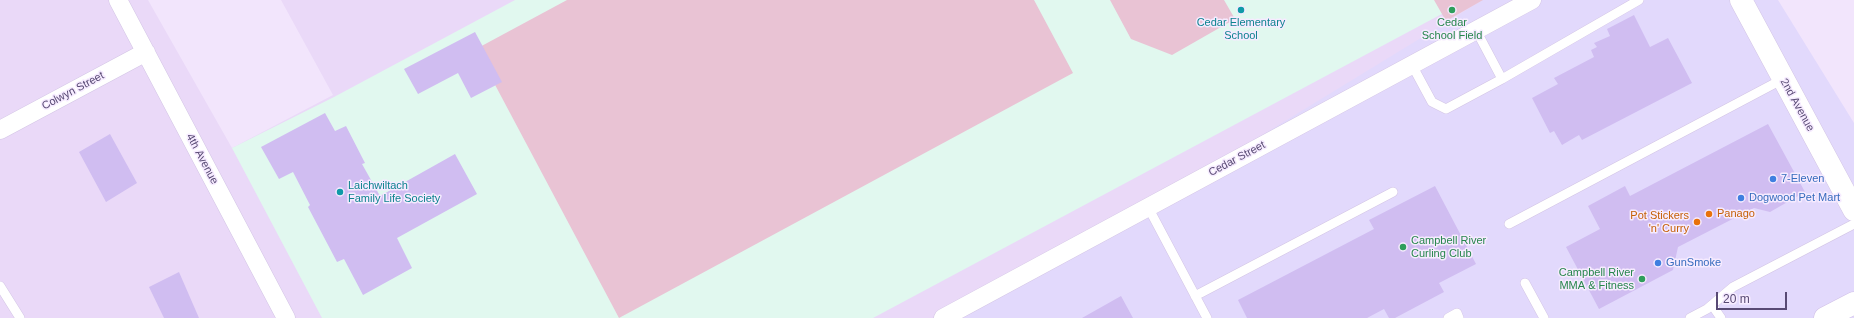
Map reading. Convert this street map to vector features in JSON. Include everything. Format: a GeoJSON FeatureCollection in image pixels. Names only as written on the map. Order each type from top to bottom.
{"type":"FeatureCollection","features":[{"type":"Feature","properties":{"kind":"street","name":"4th Avenue"},"geometry":{"type":"LineString","coordinates":[[118,0],[286,318]]}},
{"type":"Feature","properties":{"kind":"street","name":"Cedar Street"},"geometry":{"type":"LineString","coordinates":[[942,318],[1532,0]]}},
{"type":"Feature","properties":{"kind":"street","name":"2nd Avenue"},"geometry":{"type":"LineString","coordinates":[[1741,0],[1854,210]]}},
{"type":"Feature","properties":{"kind":"street","name":"Colwyn Street"},"geometry":{"type":"LineString","coordinates":[[0,130],[146,52]]}},
{"type":"Feature","properties":{"kind":"street"},"geometry":{"type":"LineString","coordinates":[[1825,318],[1854,303]]}},
{"type":"Feature","properties":{"kind":"lane"},"geometry":{"type":"LineString","coordinates":[[1412,65],[1432,102],[1446,109],[1502,79],[1639,0]]}},
{"type":"Feature","properties":{"kind":"lane"},"geometry":{"type":"LineString","coordinates":[[1476,30],[1502,79]]}},
{"type":"Feature","properties":{"kind":"lane"},"geometry":{"type":"LineString","coordinates":[[1509,224],[1783,79]]}},
{"type":"Feature","properties":{"kind":"lane"},"geometry":{"type":"LineString","coordinates":[[1195,296],[1393,192]]}},
{"type":"Feature","properties":{"kind":"lane"},"geometry":{"type":"LineString","coordinates":[[1148,207],[1207,318]]}},
{"type":"Feature","properties":{"kind":"lane"},"geometry":{"type":"LineString","coordinates":[[1690,318],[1712,305],[1732,287],[1854,224]]}},
{"type":"Feature","properties":{"kind":"lane"},"geometry":{"type":"LineString","coordinates":[[1525,283],[1544,318]]}},
{"type":"Feature","properties":{"kind":"lane"},"geometry":{"type":"LineString","coordinates":[[0,286],[20,318]]}},
{"type":"Feature","properties":{"kind":"lane"},"geometry":{"type":"LineString","coordinates":[[1712,305],[1721,318]]}},
{"type":"Feature","properties":{"kind":"lane"},"geometry":{"type":"LineString","coordinates":[[1448,318],[1457,313],[1459,318]]}},
{"type":"Feature","properties":{"kind":"shaded area"},"geometry":{"type":"Polygon","coordinates":[[[0,0],[148,0],[232,148],[333,95],[281,0],[1776,0],[1854,318],[0,318],[0,0]]]}},
{"type":"Feature","properties":{"kind":"shaded area"},"geometry":{"type":"Polygon","coordinates":[[[515,0],[1468,0],[873,318],[322,318],[232,148],[334,97],[515,0]]]}},
{"type":"Feature","properties":{"kind":"shaded area"},"geometry":{"type":"Polygon","coordinates":[[[567,0],[1034,0],[1073,73],[619,318],[476,49],[567,0]]]}},
{"type":"Feature","properties":{"kind":"shaded area"},"geometry":{"type":"Polygon","coordinates":[[[1110,0],[1224,0],[1235,19],[1172,55],[1131,39],[1110,0]]]}},
{"type":"Feature","properties":{"kind":"shaded area","name":"Cedar School Field"},"geometry":{"type":"Polygon","coordinates":[[[1434,0],[1483,0],[1446,21],[1434,0]]]}},
{"type":"Feature","properties":{"kind":"shaded area"},"geometry":{"type":"Polygon","coordinates":[[[1483,0],[1778,0],[1854,123],[1854,318],[963,318],[1483,0]]]}},
{"type":"Feature","properties":{"kind":"building"},"geometry":{"type":"Polygon","coordinates":[[[1634,15],[1650,47],[1668,38],[1692,83],[1582,140],[1579,135],[1562,145],[1554,131],[1550,133],[1532,98],[1558,84],[1554,78],[1594,57],[1591,50],[1597,47],[1594,43],[1610,36],[1607,29],[1634,15]]]}},
{"type":"Feature","properties":{"kind":"building"},"geometry":{"type":"Polygon","coordinates":[[[475,32],[502,82],[471,98],[458,73],[418,94],[404,69],[475,32]]]}},
{"type":"Feature","properties":{"kind":"building","name":"Laichwiltach Family Life Society"},"geometry":{"type":"Polygon","coordinates":[[[325,113],[335,131],[346,126],[365,163],[362,164],[380,196],[455,154],[477,194],[397,238],[412,268],[363,295],[344,259],[337,262],[308,207],[310,205],[293,172],[279,179],[261,147],[325,113]]]}},
{"type":"Feature","properties":{"kind":"building"},"geometry":{"type":"Polygon","coordinates":[[[1768,124],[1805,192],[1770,212],[1754,208],[1678,247],[1673,270],[1599,309],[1566,247],[1600,229],[1588,206],[1625,186],[1630,196],[1768,124]]]}},
{"type":"Feature","properties":{"kind":"building"},"geometry":{"type":"Polygon","coordinates":[[[110,134],[137,183],[106,202],[79,152],[110,134]]]}},
{"type":"Feature","properties":{"kind":"building","name":"Campbell River Curling Club"},"geometry":{"type":"Polygon","coordinates":[[[1435,186],[1476,264],[1439,283],[1444,292],[1395,318],[1389,318],[1384,309],[1367,318],[1247,318],[1238,300],[1374,229],[1369,220],[1435,186]]]}},
{"type":"Feature","properties":{"kind":"building"},"geometry":{"type":"Polygon","coordinates":[[[179,272],[199,318],[164,318],[149,287],[179,272]]]}},
{"type":"Feature","properties":{"kind":"building"},"geometry":{"type":"Polygon","coordinates":[[[1121,296],[1133,318],[1082,318],[1121,296]]]}},
{"type":"Feature","properties":{"kind":"place","name":"Cedar Elementary School"},"geometry":{"type":"Point","coordinates":[1241,10]}},
{"type":"Feature","properties":{"kind":"place","name":"Cedar School Field"},"geometry":{"type":"Point","coordinates":[1452,10]}},
{"type":"Feature","properties":{"kind":"place","name":"7-Eleven"},"geometry":{"type":"Point","coordinates":[1773,179]}},
{"type":"Feature","properties":{"kind":"place","name":"Laichwiltach Family Life Society"},"geometry":{"type":"Point","coordinates":[340,192]}},
{"type":"Feature","properties":{"kind":"place","name":"Dogwood Pet Mart"},"geometry":{"type":"Point","coordinates":[1741,198]}},
{"type":"Feature","properties":{"kind":"place","name":"Panago"},"geometry":{"type":"Point","coordinates":[1709,214]}},
{"type":"Feature","properties":{"kind":"place","name":"Pot Stickers 'n' Curry"},"geometry":{"type":"Point","coordinates":[1697,222]}},
{"type":"Feature","properties":{"kind":"place","name":"Campbell River Curling Club"},"geometry":{"type":"Point","coordinates":[1403,247]}},
{"type":"Feature","properties":{"kind":"place","name":"GunSmoke"},"geometry":{"type":"Point","coordinates":[1658,263]}},
{"type":"Feature","properties":{"kind":"place","name":"Campbell River MMA & Fitness"},"geometry":{"type":"Point","coordinates":[1642,279]}}]}
